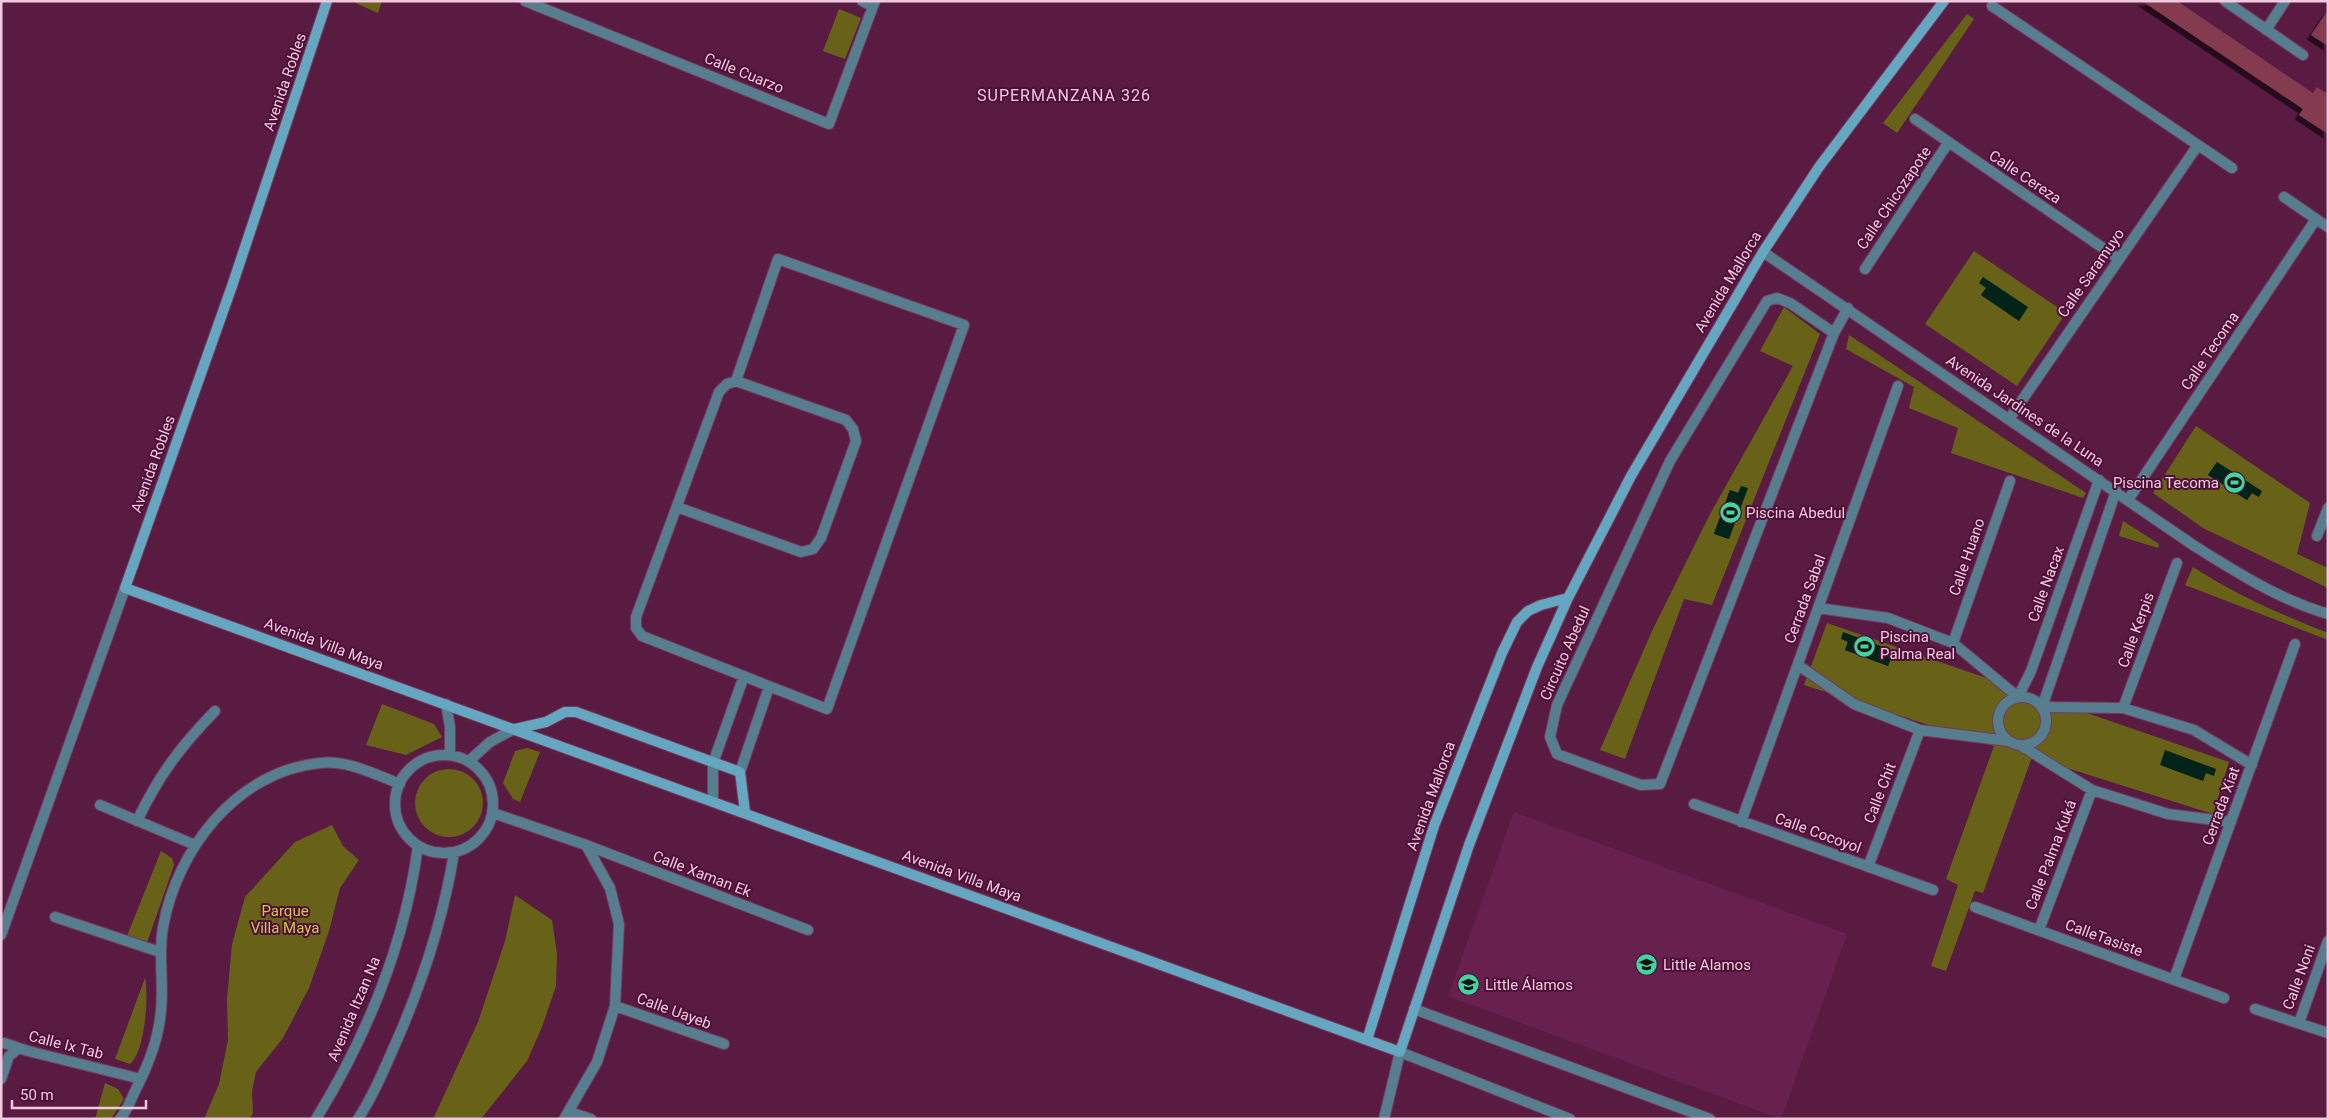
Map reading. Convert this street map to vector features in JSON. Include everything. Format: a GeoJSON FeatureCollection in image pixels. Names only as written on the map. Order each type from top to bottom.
{"type":"FeatureCollection","features":[{"type":"Feature","properties":{"kind":"main road","name":"Avenida Robles"},"geometry":{"type":"LineString","coordinates":[[125,588],[235,276],[327,1]]}},
{"type":"Feature","properties":{"kind":"main road","name":"Avenida Mallorca"},"geometry":{"type":"LineString","coordinates":[[1400,1052],[1469,845],[1537,667],[1568,598],[1631,476],[1763,252],[1820,167],[1944,1]]}},
{"type":"Feature","properties":{"kind":"main road","name":"Avenida Villa Maya"},"geometry":{"type":"LineString","coordinates":[[125,588],[745,812],[1400,1052]]}},
{"type":"Feature","properties":{"kind":"main road","name":"Avenida Mallorca"},"geometry":{"type":"LineString","coordinates":[[1367,1040],[1434,826],[1502,653],[1518,622],[1528,611],[1541,605],[1568,598]]}},
{"type":"Feature","properties":{"kind":"main road"},"geometry":{"type":"LineString","coordinates":[[514,729],[546,722],[565,712],[576,712],[713,764],[740,772],[745,812]]}},
{"type":"Feature","properties":{"kind":"street","name":"Calle Cuarzo"},"geometry":{"type":"LineString","coordinates":[[525,1],[829,124],[874,4]]}},
{"type":"Feature","properties":{"kind":"street"},"geometry":{"type":"LineString","coordinates":[[862,1],[874,4]]}},
{"type":"Feature","properties":{"kind":"street"},"geometry":{"type":"LineString","coordinates":[[2224,1],[2303,55]]}},
{"type":"Feature","properties":{"kind":"street"},"geometry":{"type":"LineString","coordinates":[[2266,30],[2286,1]]}},
{"type":"Feature","properties":{"kind":"street"},"geometry":{"type":"LineString","coordinates":[[1992,6],[2232,168]]}},
{"type":"Feature","properties":{"kind":"street","name":"Calle Cereza"},"geometry":{"type":"LineString","coordinates":[[1915,120],[2119,259]]}},
{"type":"Feature","properties":{"kind":"street","name":"Calle Chicozapote"},"geometry":{"type":"LineString","coordinates":[[1865,268],[1948,143]]}},
{"type":"Feature","properties":{"kind":"street","name":"Calle Saramuyo"},"geometry":{"type":"LineString","coordinates":[[2009,419],[2198,145]]}},
{"type":"Feature","properties":{"kind":"street"},"geometry":{"type":"LineString","coordinates":[[2284,197],[2328,227]]}},
{"type":"Feature","properties":{"kind":"street","name":"Calle Tecoma"},"geometry":{"type":"LineString","coordinates":[[2128,500],[2316,219]]}},
{"type":"Feature","properties":{"kind":"street","name":"Avenida Jardines de la Luna"},"geometry":{"type":"LineString","coordinates":[[1763,252],[1848,308],[2196,547],[2250,580],[2306,608],[2328,614]]}},
{"type":"Feature","properties":{"kind":"street"},"geometry":{"type":"LineString","coordinates":[[677,507],[801,552],[813,548],[821,538],[856,441],[853,429],[846,420],[736,381],[727,384],[719,392],[636,617],[636,628],[642,636],[827,709],[964,325],[778,259],[736,381]]}},
{"type":"Feature","properties":{"kind":"street","name":"Circuito Abedul"},"geometry":{"type":"LineString","coordinates":[[1834,333],[1790,303],[1777,298],[1767,301],[1670,461],[1657,488],[1557,705],[1550,737],[1557,754],[1641,785],[1660,784],[1834,333],[1848,308]]}},
{"type":"Feature","properties":{"kind":"street","name":"Cerrada Sabal"},"geometry":{"type":"LineString","coordinates":[[1742,822],[1898,386]]}},
{"type":"Feature","properties":{"kind":"street","name":"Calle Nacax"},"geometry":{"type":"LineString","coordinates":[[2008,741],[1999,728],[1999,712],[2010,700],[2018,697],[2030,671],[2099,480]]}},
{"type":"Feature","properties":{"kind":"street","name":"Calle Huano"},"geometry":{"type":"LineString","coordinates":[[1953,643],[2010,481]]}},
{"type":"Feature","properties":{"kind":"street"},"geometry":{"type":"LineString","coordinates":[[2042,707],[2116,491]]}},
{"type":"Feature","properties":{"kind":"street"},"geometry":{"type":"LineString","coordinates":[[2317,536],[2328,508]]}},
{"type":"Feature","properties":{"kind":"street","name":"Calle Kerpis"},"geometry":{"type":"LineString","coordinates":[[2123,708],[2177,563]]}},
{"type":"Feature","properties":{"kind":"street","name":"Avenida Robles"},"geometry":{"type":"LineString","coordinates":[[1,935],[125,588]]}},
{"type":"Feature","properties":{"kind":"street"},"geometry":{"type":"LineString","coordinates":[[1818,608],[1888,618],[1953,643],[2018,697],[2031,698],[2042,707],[2045,714],[2044,729],[2035,741],[2020,744]]}},
{"type":"Feature","properties":{"kind":"street","name":"Cerrada Xiat"},"geometry":{"type":"LineString","coordinates":[[2174,979],[2296,644]]}},
{"type":"Feature","properties":{"kind":"street"},"geometry":{"type":"LineString","coordinates":[[1798,665],[1854,704],[1920,730],[2020,744],[2092,790],[2168,814],[2231,822]]}},
{"type":"Feature","properties":{"kind":"street"},"geometry":{"type":"LineString","coordinates":[[713,801],[713,764],[744,676]]}},
{"type":"Feature","properties":{"kind":"street"},"geometry":{"type":"LineString","coordinates":[[740,772],[769,687]]}},
{"type":"Feature","properties":{"kind":"street"},"geometry":{"type":"LineString","coordinates":[[446,704],[450,727],[450,755]]}},
{"type":"Feature","properties":{"kind":"street"},"geometry":{"type":"LineString","coordinates":[[2042,707],[2123,708],[2194,730],[2252,765]]}},
{"type":"Feature","properties":{"kind":"street"},"geometry":{"type":"LineString","coordinates":[[137,820],[155,784],[184,742],[215,711]]}},
{"type":"Feature","properties":{"kind":"street"},"geometry":{"type":"LineString","coordinates":[[469,762],[490,742],[514,729]]}},
{"type":"Feature","properties":{"kind":"street","name":"Calle Chit"},"geometry":{"type":"LineString","coordinates":[[1868,867],[1920,730]]}},
{"type":"Feature","properties":{"kind":"street"},"geometry":{"type":"LineString","coordinates":[[450,755],[469,762],[481,771],[489,783],[493,798],[493,813],[488,827],[479,839],[468,848],[454,853],[441,854],[418,846],[407,837],[400,825],[396,812],[396,798],[400,784],[408,771],[420,762],[434,756],[450,755]]}},
{"type":"Feature","properties":{"kind":"street"},"geometry":{"type":"LineString","coordinates":[[120,1119],[154,1050],[161,1009],[160,952],[169,900],[195,845],[227,806],[264,779],[289,768],[321,763],[352,765],[400,784]]}},
{"type":"Feature","properties":{"kind":"street","name":"Calle Palma Kuká"},"geometry":{"type":"LineString","coordinates":[[2039,930],[2092,790]]}},
{"type":"Feature","properties":{"kind":"street","name":"Calle Cocoyol"},"geometry":{"type":"LineString","coordinates":[[1694,804],[1932,890]]}},
{"type":"Feature","properties":{"kind":"street"},"geometry":{"type":"LineString","coordinates":[[100,805],[195,845]]}},
{"type":"Feature","properties":{"kind":"street","name":"Calle Xaman Ek"},"geometry":{"type":"LineString","coordinates":[[493,813],[586,845],[808,930]]}},
{"type":"Feature","properties":{"kind":"street"},"geometry":{"type":"LineString","coordinates":[[586,845],[610,888],[620,924],[615,1006],[597,1062],[567,1115],[591,1119]]}},
{"type":"Feature","properties":{"kind":"street","name":"Avenida Itzan Na"},"geometry":{"type":"LineString","coordinates":[[316,1119],[340,1080],[383,984],[412,888],[418,846]]}},
{"type":"Feature","properties":{"kind":"street"},"geometry":{"type":"LineString","coordinates":[[358,1119],[372,1098],[416,997],[446,898],[454,853]]}},
{"type":"Feature","properties":{"kind":"street","name":"CalleTasiste"},"geometry":{"type":"LineString","coordinates":[[1975,907],[2224,998]]}},
{"type":"Feature","properties":{"kind":"street"},"geometry":{"type":"LineString","coordinates":[[56,917],[160,952]]}},
{"type":"Feature","properties":{"kind":"street","name":"Calle Noni"},"geometry":{"type":"LineString","coordinates":[[2299,1024],[2328,941]]}},
{"type":"Feature","properties":{"kind":"street","name":"Calle Uayeb"},"geometry":{"type":"LineString","coordinates":[[615,1006],[724,1044]]}},
{"type":"Feature","properties":{"kind":"street"},"geometry":{"type":"LineString","coordinates":[[1414,1009],[1710,1119]]}},
{"type":"Feature","properties":{"kind":"street","name":"Calle Noni"},"geometry":{"type":"LineString","coordinates":[[2255,1009],[2328,1034]]}},
{"type":"Feature","properties":{"kind":"street"},"geometry":{"type":"LineString","coordinates":[[4,1043],[19,1048]]}},
{"type":"Feature","properties":{"kind":"street","name":"Calle Ix Tab"},"geometry":{"type":"LineString","coordinates":[[1,1079],[10,1056],[19,1048],[141,1079]]}},
{"type":"Feature","properties":{"kind":"street"},"geometry":{"type":"LineString","coordinates":[[1384,1119],[1400,1052],[1570,1119]]}},
{"type":"Feature","properties":{"kind":"shaded area"},"geometry":{"type":"Polygon","coordinates":[[[1983,277],[2028,307],[2019,321],[1981,295],[1986,288],[1979,283],[1983,277]]]}},
{"type":"Feature","properties":{"kind":"shaded area","name":"Piscina Tecoma"},"geometry":{"type":"Polygon","coordinates":[[[2217,462],[2262,491],[2259,497],[2252,493],[2247,500],[2208,475],[2217,462]]]}},
{"type":"Feature","properties":{"kind":"shaded area","name":"Piscina Abedul"},"geometry":{"type":"Polygon","coordinates":[[[1741,486],[1748,488],[1729,539],[1714,534],[1730,490],[1738,493],[1741,486]]]}},
{"type":"Feature","properties":{"kind":"shaded area","name":"Piscina Palma Real"},"geometry":{"type":"Polygon","coordinates":[[[1843,632],[1894,651],[1888,666],[1845,650],[1848,642],[1841,639],[1843,632]]]}},
{"type":"Feature","properties":{"kind":"shaded area"},"geometry":{"type":"Polygon","coordinates":[[[2165,750],[2216,769],[2214,776],[2206,773],[2203,781],[2160,765],[2165,750]]]}},
{"type":"Feature","properties":{"kind":"shaded area","name":"Little Alamos"},"geometry":{"type":"Polygon","coordinates":[[[1514,812],[1847,934],[1781,1119],[1448,996],[1514,812]]]}},
{"type":"Feature","properties":{"kind":"green space"},"geometry":{"type":"Polygon","coordinates":[[[351,1],[382,1],[378,13],[351,1]]]}},
{"type":"Feature","properties":{"kind":"green space"},"geometry":{"type":"Polygon","coordinates":[[[839,9],[861,18],[845,59],[823,51],[839,9]]]}},
{"type":"Feature","properties":{"kind":"green space"},"geometry":{"type":"Polygon","coordinates":[[[1967,14],[1974,19],[1897,133],[1883,123],[1967,14]]]}},
{"type":"Feature","properties":{"kind":"green space"},"geometry":{"type":"Polygon","coordinates":[[[1974,251],[2066,313],[2017,386],[1925,324],[1974,251]],[[1986,288],[1981,295],[2019,320],[1986,288]]]}},
{"type":"Feature","properties":{"kind":"green space"},"geometry":{"type":"Polygon","coordinates":[[[1784,307],[1820,334],[1712,605],[1684,599],[1625,759],[1600,750],[1652,631],[1709,516],[1793,366],[1760,351],[1784,307]],[[1730,490],[1714,533],[1728,539],[1738,493],[1730,490]]]}},
{"type":"Feature","properties":{"kind":"green space"},"geometry":{"type":"Polygon","coordinates":[[[1849,335],[2086,493],[2083,498],[1951,453],[1958,428],[1909,408],[1914,387],[1846,349],[1849,335]]]}},
{"type":"Feature","properties":{"kind":"green space"},"geometry":{"type":"Polygon","coordinates":[[[2196,426],[2310,503],[2297,554],[2328,568],[2328,588],[2203,528],[2153,493],[2196,426]],[[2217,462],[2208,475],[2247,500],[2252,493],[2259,497],[2217,462]]]}},
{"type":"Feature","properties":{"kind":"green space"},"geometry":{"type":"Polygon","coordinates":[[[2123,521],[2159,544],[2158,548],[2119,536],[2123,521]]]}},
{"type":"Feature","properties":{"kind":"green space"},"geometry":{"type":"Polygon","coordinates":[[[2193,567],[2259,603],[2328,633],[2328,640],[2185,585],[2193,567]]]}},
{"type":"Feature","properties":{"kind":"green space"},"geometry":{"type":"Polygon","coordinates":[[[1827,623],[2229,762],[2213,814],[2032,757],[1983,893],[1975,891],[1946,971],[1931,966],[1958,885],[1946,879],[1994,746],[1804,685],[1827,623]],[[1848,641],[1845,650],[1888,666],[1894,651],[1848,641]]]}},
{"type":"Feature","properties":{"kind":"green space"},"geometry":{"type":"Polygon","coordinates":[[[382,704],[434,724],[442,737],[406,755],[366,745],[382,704]]]}},
{"type":"Feature","properties":{"kind":"green space"},"geometry":{"type":"Polygon","coordinates":[[[527,748],[540,752],[520,802],[513,799],[503,783],[515,751],[527,748]]]}},
{"type":"Feature","properties":{"kind":"green space"},"geometry":{"type":"Polygon","coordinates":[[[449,769],[462,772],[473,779],[480,790],[483,803],[480,816],[473,827],[462,834],[449,837],[436,834],[425,827],[418,816],[415,803],[418,790],[425,779],[436,772],[449,769]]]}},
{"type":"Feature","properties":{"kind":"green space","name":"Parque Villa Maya"},"geometry":{"type":"Polygon","coordinates":[[[332,825],[343,846],[359,860],[340,888],[329,931],[309,988],[283,1038],[256,1072],[252,1091],[253,1113],[250,1119],[204,1119],[219,1084],[228,1040],[227,999],[232,944],[245,897],[295,842],[332,825]]]}},
{"type":"Feature","properties":{"kind":"green space"},"geometry":{"type":"Polygon","coordinates":[[[161,851],[172,858],[174,865],[147,943],[127,936],[161,851]]]}},
{"type":"Feature","properties":{"kind":"green space"},"geometry":{"type":"Polygon","coordinates":[[[515,895],[552,920],[557,954],[556,986],[542,1027],[527,1061],[481,1119],[433,1119],[478,1022],[505,941],[515,895]]]}},
{"type":"Feature","properties":{"kind":"green space"},"geometry":{"type":"Polygon","coordinates":[[[145,978],[145,1023],[139,1048],[130,1064],[115,1059],[145,978]]]}},
{"type":"Feature","properties":{"kind":"green space"},"geometry":{"type":"Polygon","coordinates":[[[105,1083],[118,1089],[124,1099],[111,1119],[95,1119],[105,1083]]]}},
{"type":"Feature","properties":{"kind":"building"},"geometry":{"type":"Polygon","coordinates":[[[2142,1],[2177,1],[2313,93],[2317,87],[2328,94],[2328,134],[2299,115],[2303,109],[2142,1]]]}},
{"type":"Feature","properties":{"kind":"building"},"geometry":{"type":"Polygon","coordinates":[[[2328,10],[2328,46],[2311,35],[2328,10]]]}},
{"type":"Feature","properties":{"kind":"place","name":"Piscina Tecoma"},"geometry":{"type":"Point","coordinates":[2235,483]}},
{"type":"Feature","properties":{"kind":"place","name":"Piscina Abedul"},"geometry":{"type":"Point","coordinates":[1730,513]}},
{"type":"Feature","properties":{"kind":"place","name":"Piscina Palma Real"},"geometry":{"type":"Point","coordinates":[1864,646]}},
{"type":"Feature","properties":{"kind":"place","name":"Little Alamos"},"geometry":{"type":"Point","coordinates":[1647,965]}},
{"type":"Feature","properties":{"kind":"place","name":"Little Álamos"},"geometry":{"type":"Point","coordinates":[1469,985]}},
{"type":"Feature","properties":{"kind":"district","name":"SUPERMANZANA 326"},"geometry":{"type":"Point","coordinates":[1064,95]}}]}
